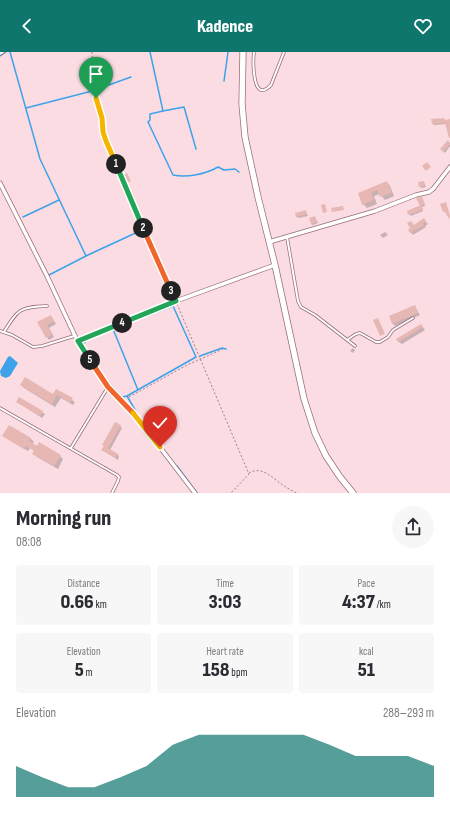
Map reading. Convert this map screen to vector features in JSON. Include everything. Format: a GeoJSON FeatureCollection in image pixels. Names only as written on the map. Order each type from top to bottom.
{"type":"FeatureCollection","features":[{"type":"Feature","properties":{"kind":"main road"},"geometry":{"type":"LineString","coordinates":[[243,52],[242,104],[245,137],[275,264],[304,399],[315,433],[326,456],[353,493]]}},
{"type":"Feature","properties":{"kind":"street"},"geometry":{"type":"LineString","coordinates":[[269,242],[375,211],[416,194],[429,192],[434,189],[443,174],[450,167]]}},
{"type":"Feature","properties":{"kind":"street"},"geometry":{"type":"LineString","coordinates":[[0,183],[47,276],[75,336],[100,377],[136,416],[195,493]]}},
{"type":"Feature","properties":{"kind":"street"},"geometry":{"type":"LineString","coordinates":[[78,341],[176,301],[275,264]]}},
{"type":"Feature","properties":{"kind":"lane"},"geometry":{"type":"LineString","coordinates":[[254,52],[252,62],[253,74],[256,84],[263,90],[267,89],[271,85],[284,52]]}},
{"type":"Feature","properties":{"kind":"lane"},"geometry":{"type":"LineString","coordinates":[[287,237],[298,300],[301,307],[315,315],[355,346]]}},
{"type":"Feature","properties":{"kind":"lane"},"geometry":{"type":"LineString","coordinates":[[4,332],[12,318],[19,311],[24,308],[47,306]]}},
{"type":"Feature","properties":{"kind":"lane"},"geometry":{"type":"LineString","coordinates":[[347,340],[360,333],[376,342],[380,342],[388,337],[393,330],[413,318]]}},
{"type":"Feature","properties":{"kind":"lane"},"geometry":{"type":"LineString","coordinates":[[0,330],[33,347],[55,343],[75,336]]}},
{"type":"Feature","properties":{"kind":"lane"},"geometry":{"type":"LineString","coordinates":[[71,448],[108,387]]}},
{"type":"Feature","properties":{"kind":"lane"},"geometry":{"type":"LineString","coordinates":[[0,408],[117,475],[119,477],[118,481],[112,493]]}},
{"type":"Feature","properties":{"kind":"path"},"geometry":{"type":"LineString","coordinates":[[92,52],[94,90],[102,118],[103,132],[106,141],[249,474]]}},
{"type":"Feature","properties":{"kind":"path"},"geometry":{"type":"LineString","coordinates":[[129,397],[154,382],[223,349]]}},
{"type":"Feature","properties":{"kind":"path"},"geometry":{"type":"LineString","coordinates":[[231,493],[253,471],[264,472],[297,493]]}},
{"type":"Feature","properties":{"kind":"water"},"geometry":{"type":"Polygon","coordinates":[[[10,356],[18,363],[10,376],[6,378],[1,376],[0,371],[10,356]]]}},
{"type":"Feature","properties":{"kind":"building"},"geometry":{"type":"Polygon","coordinates":[[[444,118],[445,120],[450,119],[450,138],[445,123],[432,124],[431,119],[444,118]]]}},
{"type":"Feature","properties":{"kind":"building"},"geometry":{"type":"Polygon","coordinates":[[[448,140],[450,144],[443,152],[440,149],[448,140]]]}},
{"type":"Feature","properties":{"kind":"building"},"geometry":{"type":"Polygon","coordinates":[[[427,162],[431,167],[426,171],[422,166],[427,162]]]}},
{"type":"Feature","properties":{"kind":"building"},"geometry":{"type":"Polygon","coordinates":[[[127,173],[131,181],[126,183],[123,175],[127,173]]]}},
{"type":"Feature","properties":{"kind":"building"},"geometry":{"type":"Polygon","coordinates":[[[387,181],[392,193],[380,197],[377,190],[371,193],[374,200],[362,205],[358,193],[387,181]]]}},
{"type":"Feature","properties":{"kind":"building"},"geometry":{"type":"Polygon","coordinates":[[[424,181],[425,186],[419,187],[418,182],[424,181]]]}},
{"type":"Feature","properties":{"kind":"building"},"geometry":{"type":"Polygon","coordinates":[[[422,197],[425,204],[420,206],[416,198],[422,197]]]}},
{"type":"Feature","properties":{"kind":"building"},"geometry":{"type":"Polygon","coordinates":[[[446,202],[450,216],[449,219],[445,212],[443,212],[440,204],[446,202]]]}},
{"type":"Feature","properties":{"kind":"building"},"geometry":{"type":"Polygon","coordinates":[[[325,204],[327,212],[323,213],[321,205],[325,204]]]}},
{"type":"Feature","properties":{"kind":"building"},"geometry":{"type":"Polygon","coordinates":[[[421,205],[423,210],[408,215],[407,211],[421,205]]]}},
{"type":"Feature","properties":{"kind":"building"},"geometry":{"type":"Polygon","coordinates":[[[343,206],[344,210],[332,212],[331,208],[343,206]]]}},
{"type":"Feature","properties":{"kind":"building"},"geometry":{"type":"Polygon","coordinates":[[[306,210],[307,214],[296,217],[295,213],[306,210]]]}},
{"type":"Feature","properties":{"kind":"building"},"geometry":{"type":"Polygon","coordinates":[[[315,216],[317,222],[311,224],[309,218],[315,216]]]}},
{"type":"Feature","properties":{"kind":"building"},"geometry":{"type":"Polygon","coordinates":[[[424,218],[426,221],[423,223],[424,225],[410,233],[408,230],[410,228],[407,223],[411,221],[414,225],[424,218]]]}},
{"type":"Feature","properties":{"kind":"building"},"geometry":{"type":"Polygon","coordinates":[[[415,305],[418,313],[392,324],[389,316],[415,305]]]}},
{"type":"Feature","properties":{"kind":"building"},"geometry":{"type":"Polygon","coordinates":[[[51,315],[54,321],[47,325],[52,335],[46,338],[37,322],[51,315]]]}},
{"type":"Feature","properties":{"kind":"building"},"geometry":{"type":"Polygon","coordinates":[[[378,318],[385,334],[380,336],[373,320],[378,318]]]}},
{"type":"Feature","properties":{"kind":"building"},"geometry":{"type":"Polygon","coordinates":[[[421,324],[423,327],[398,342],[396,339],[421,324]]]}},
{"type":"Feature","properties":{"kind":"building"},"geometry":{"type":"Polygon","coordinates":[[[25,377],[53,394],[56,389],[73,398],[70,403],[57,395],[52,404],[20,385],[25,377]]]}},
{"type":"Feature","properties":{"kind":"building"},"geometry":{"type":"Polygon","coordinates":[[[19,397],[43,411],[40,416],[16,402],[19,397]]]}},
{"type":"Feature","properties":{"kind":"building"},"geometry":{"type":"Polygon","coordinates":[[[115,422],[121,425],[108,448],[118,454],[115,458],[101,450],[104,446],[102,445],[115,422]]]}},
{"type":"Feature","properties":{"kind":"building"},"geometry":{"type":"Polygon","coordinates":[[[9,425],[31,438],[29,441],[37,446],[39,442],[61,455],[54,466],[32,454],[34,451],[26,446],[24,449],[2,436],[9,425]]]}},
{"type":"Feature","properties":{"kind":"waterway"},"geometry":{"type":"LineString","coordinates":[[0,56],[6,52]]}},
{"type":"Feature","properties":{"kind":"waterway"},"geometry":{"type":"LineString","coordinates":[[10,52],[40,159],[86,256]]}},
{"type":"Feature","properties":{"kind":"waterway"},"geometry":{"type":"LineString","coordinates":[[150,52],[163,111],[184,107],[196,149]]}},
{"type":"Feature","properties":{"kind":"waterway"},"geometry":{"type":"LineString","coordinates":[[224,81],[228,52]]}},
{"type":"Feature","properties":{"kind":"waterway"},"geometry":{"type":"LineString","coordinates":[[26,108],[92,91],[131,77]]}},
{"type":"Feature","properties":{"kind":"waterway"},"geometry":{"type":"LineString","coordinates":[[163,111],[150,114],[150,120],[148,122],[173,175],[196,175],[208,172],[218,167],[224,170],[235,169],[239,172]]}},
{"type":"Feature","properties":{"kind":"waterway"},"geometry":{"type":"LineString","coordinates":[[49,275],[142,230],[100,129]]}},
{"type":"Feature","properties":{"kind":"waterway"},"geometry":{"type":"LineString","coordinates":[[23,217],[59,200]]}},
{"type":"Feature","properties":{"kind":"waterway"},"geometry":{"type":"LineString","coordinates":[[105,332],[173,306],[196,357],[127,396]]}},
{"type":"Feature","properties":{"kind":"waterway"},"geometry":{"type":"LineString","coordinates":[[113,329],[138,390]]}},
{"type":"Feature","properties":{"kind":"waterway"},"geometry":{"type":"LineString","coordinates":[[89,338],[84,345],[104,378],[120,395],[123,397],[127,396],[138,415]]}},
{"type":"Feature","properties":{"kind":"waterway"},"geometry":{"type":"LineString","coordinates":[[200,356],[222,348],[226,349]]}},
{"type":"Feature","properties":{"kind":"waterway"},"geometry":{"type":"LineString","coordinates":[[177,466],[197,493]]}},
{"type":"Feature","properties":{"kind":"route"},"geometry":{"type":"LineString","coordinates":[[96,98],[102,118],[103,132],[106,141],[176,301],[78,341],[100,377],[110,390],[129,408],[160,447]]}}]}
